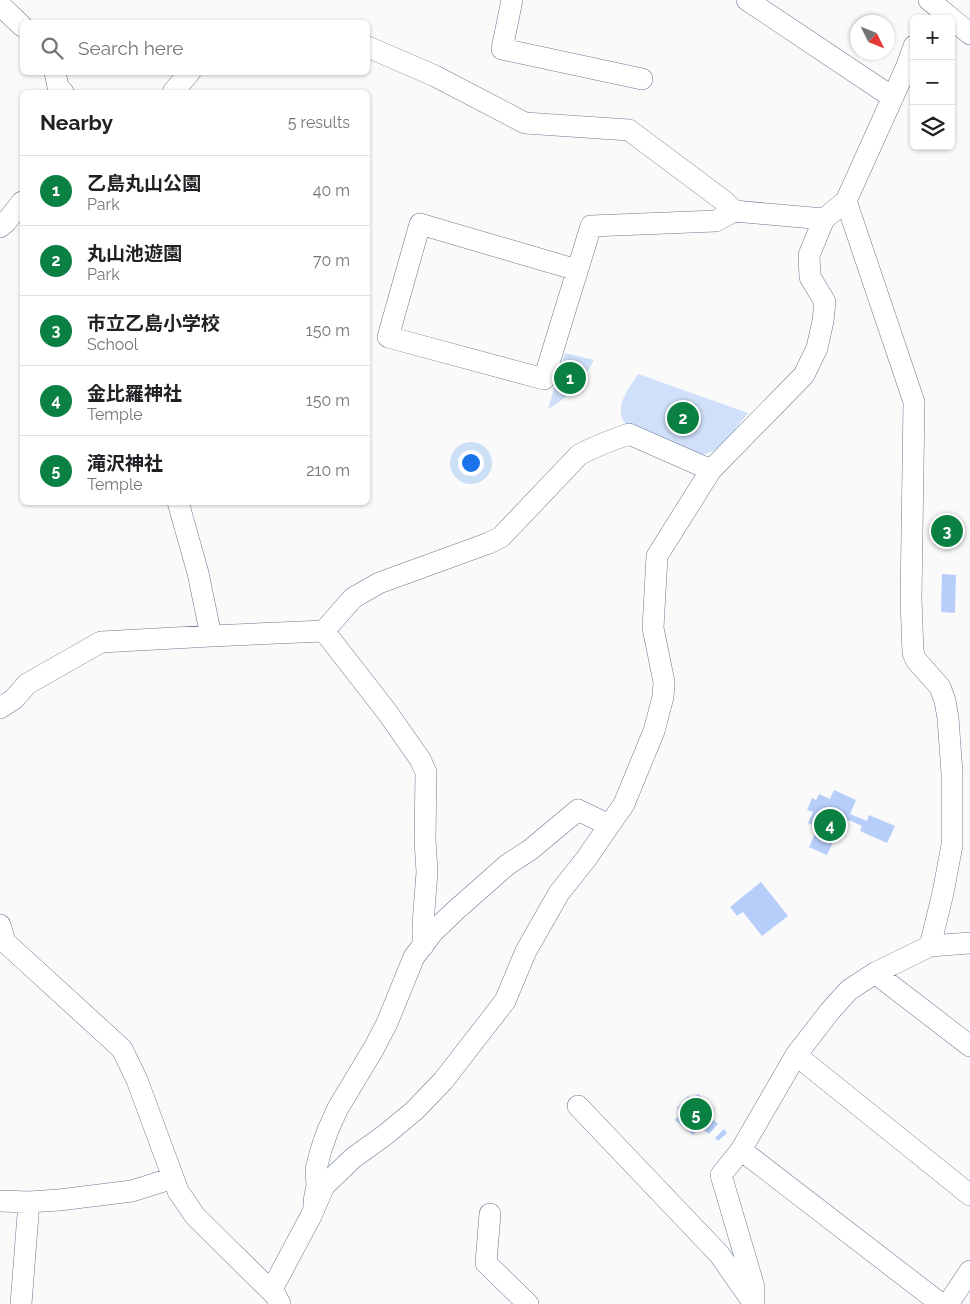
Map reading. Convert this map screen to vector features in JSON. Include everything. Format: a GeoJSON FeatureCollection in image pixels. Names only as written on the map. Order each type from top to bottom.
{"type":"FeatureCollection","features":[{"type":"Feature","properties":{"kind":"street"},"geometry":{"type":"LineString","coordinates":[[512,0],[502,50],[642,79]]}},
{"type":"Feature","properties":{"kind":"street"},"geometry":{"type":"LineString","coordinates":[[747,0],[892,96]]}},
{"type":"Feature","properties":{"kind":"street"},"geometry":{"type":"LineString","coordinates":[[0,5],[20,24]]}},
{"type":"Feature","properties":{"kind":"street"},"geometry":{"type":"LineString","coordinates":[[929,7],[970,34]]}},
{"type":"Feature","properties":{"kind":"street"},"geometry":{"type":"LineString","coordinates":[[370,48],[435,76],[525,123],[629,130],[724,201],[734,211]]}},
{"type":"Feature","properties":{"kind":"street"},"geometry":{"type":"LineString","coordinates":[[0,925],[5,942],[122,1049],[137,1080],[178,1191],[195,1216],[276,1298],[324,1186],[353,1158],[414,1111],[443,1081],[505,1001],[526,951],[559,893],[586,859],[624,804],[654,731],[663,697],[664,682],[653,628],[657,556],[711,470],[804,375],[817,348],[825,302],[810,277],[809,255],[824,219],[846,201],[910,57]]}},
{"type":"Feature","properties":{"kind":"street"},"geometry":{"type":"LineString","coordinates":[[56,75],[58,87],[61,90]]}},
{"type":"Feature","properties":{"kind":"street"},"geometry":{"type":"LineString","coordinates":[[175,90],[187,75]]}},
{"type":"Feature","properties":{"kind":"street"},"geometry":{"type":"LineString","coordinates":[[846,201],[914,402],[913,653],[916,660],[940,687],[946,701],[952,773],[952,845],[930,946]]}},
{"type":"Feature","properties":{"kind":"street"},"geometry":{"type":"LineString","coordinates":[[0,227],[20,204]]}},
{"type":"Feature","properties":{"kind":"street"},"geometry":{"type":"LineString","coordinates":[[577,270],[420,224],[388,337],[544,379],[591,226],[716,220],[734,211],[824,219]]}},
{"type":"Feature","properties":{"kind":"street"},"geometry":{"type":"LineString","coordinates":[[0,708],[14,699],[27,684],[101,642],[324,631],[353,598],[372,587],[502,537],[579,455],[595,446],[629,434],[711,470]]}},
{"type":"Feature","properties":{"kind":"street"},"geometry":{"type":"LineString","coordinates":[[179,505],[198,573],[210,636]]}},
{"type":"Feature","properties":{"kind":"street"},"geometry":{"type":"LineString","coordinates":[[324,631],[387,712],[420,759],[426,772],[425,831],[427,872],[422,946]]}},
{"type":"Feature","properties":{"kind":"street"},"geometry":{"type":"LineString","coordinates":[[311,1216],[317,1186],[316,1169],[328,1130],[338,1108],[387,1023],[414,957],[422,946],[433,932],[456,910],[507,865],[530,850],[578,810],[609,825]]}},
{"type":"Feature","properties":{"kind":"street"},"geometry":{"type":"LineString","coordinates":[[754,1303],[754,1287],[721,1175],[741,1150],[796,1055],[849,990],[875,973],[930,946],[970,943]]}},
{"type":"Feature","properties":{"kind":"street"},"geometry":{"type":"LineString","coordinates":[[875,973],[970,1046]]}},
{"type":"Feature","properties":{"kind":"street"},"geometry":{"type":"LineString","coordinates":[[796,1055],[970,1194]]}},
{"type":"Feature","properties":{"kind":"street"},"geometry":{"type":"LineString","coordinates":[[578,1106],[719,1254],[754,1303]]}},
{"type":"Feature","properties":{"kind":"street"},"geometry":{"type":"LineString","coordinates":[[741,1150],[941,1304]]}},
{"type":"Feature","properties":{"kind":"street"},"geometry":{"type":"LineString","coordinates":[[0,1201],[59,1200],[132,1191],[173,1178]]}},
{"type":"Feature","properties":{"kind":"street"},"geometry":{"type":"LineString","coordinates":[[21,1304],[29,1202]]}},
{"type":"Feature","properties":{"kind":"street"},"geometry":{"type":"LineString","coordinates":[[490,1214],[486,1263],[526,1303]]}},
{"type":"Feature","properties":{"kind":"street"},"geometry":{"type":"LineString","coordinates":[[948,1304],[970,1271]]}},
{"type":"Feature","properties":{"kind":"shaded area"},"geometry":{"type":"Polygon","coordinates":[[[565,353],[594,360],[575,388],[556,405],[548,409],[565,353]]]}},
{"type":"Feature","properties":{"kind":"shaded area"},"geometry":{"type":"Polygon","coordinates":[[[638,374],[748,413],[720,448],[698,457],[629,428],[621,414],[621,407],[626,394],[638,374]]]}},
{"type":"Feature","properties":{"kind":"building"},"geometry":{"type":"Polygon","coordinates":[[[942,574],[956,575],[955,613],[941,612],[942,574]]]}},
{"type":"Feature","properties":{"kind":"building"},"geometry":{"type":"Polygon","coordinates":[[[834,790],[856,800],[850,814],[867,821],[869,815],[895,826],[887,843],[860,831],[862,826],[849,820],[843,833],[838,831],[827,855],[809,847],[818,827],[808,823],[813,812],[807,810],[812,798],[816,800],[819,794],[830,799],[834,790]]]}},
{"type":"Feature","properties":{"kind":"building"},"geometry":{"type":"Polygon","coordinates":[[[761,882],[788,916],[762,936],[743,912],[737,916],[730,907],[761,882]]]}},
{"type":"Feature","properties":{"kind":"building"},"geometry":{"type":"Polygon","coordinates":[[[698,1094],[715,1109],[709,1116],[718,1124],[709,1134],[700,1127],[693,1135],[675,1120],[682,1112],[677,1108],[688,1096],[692,1100],[698,1094]]]}},
{"type":"Feature","properties":{"kind":"building"},"geometry":{"type":"Polygon","coordinates":[[[724,1129],[727,1133],[718,1141],[715,1138],[724,1129]]]}},
{"type":"Feature","properties":{"kind":"place","name":"乙島丸山公園"},"geometry":{"type":"Point","coordinates":[570,378]}},
{"type":"Feature","properties":{"kind":"place","name":"丸山池遊園"},"geometry":{"type":"Point","coordinates":[683,418]}},
{"type":"Feature","properties":{"kind":"place","name":"市立乙島小学校"},"geometry":{"type":"Point","coordinates":[947,531]}},
{"type":"Feature","properties":{"kind":"place","name":"金比羅神社"},"geometry":{"type":"Point","coordinates":[830,825]}},
{"type":"Feature","properties":{"kind":"place","name":"滝沢神社"},"geometry":{"type":"Point","coordinates":[696,1114]}}]}
